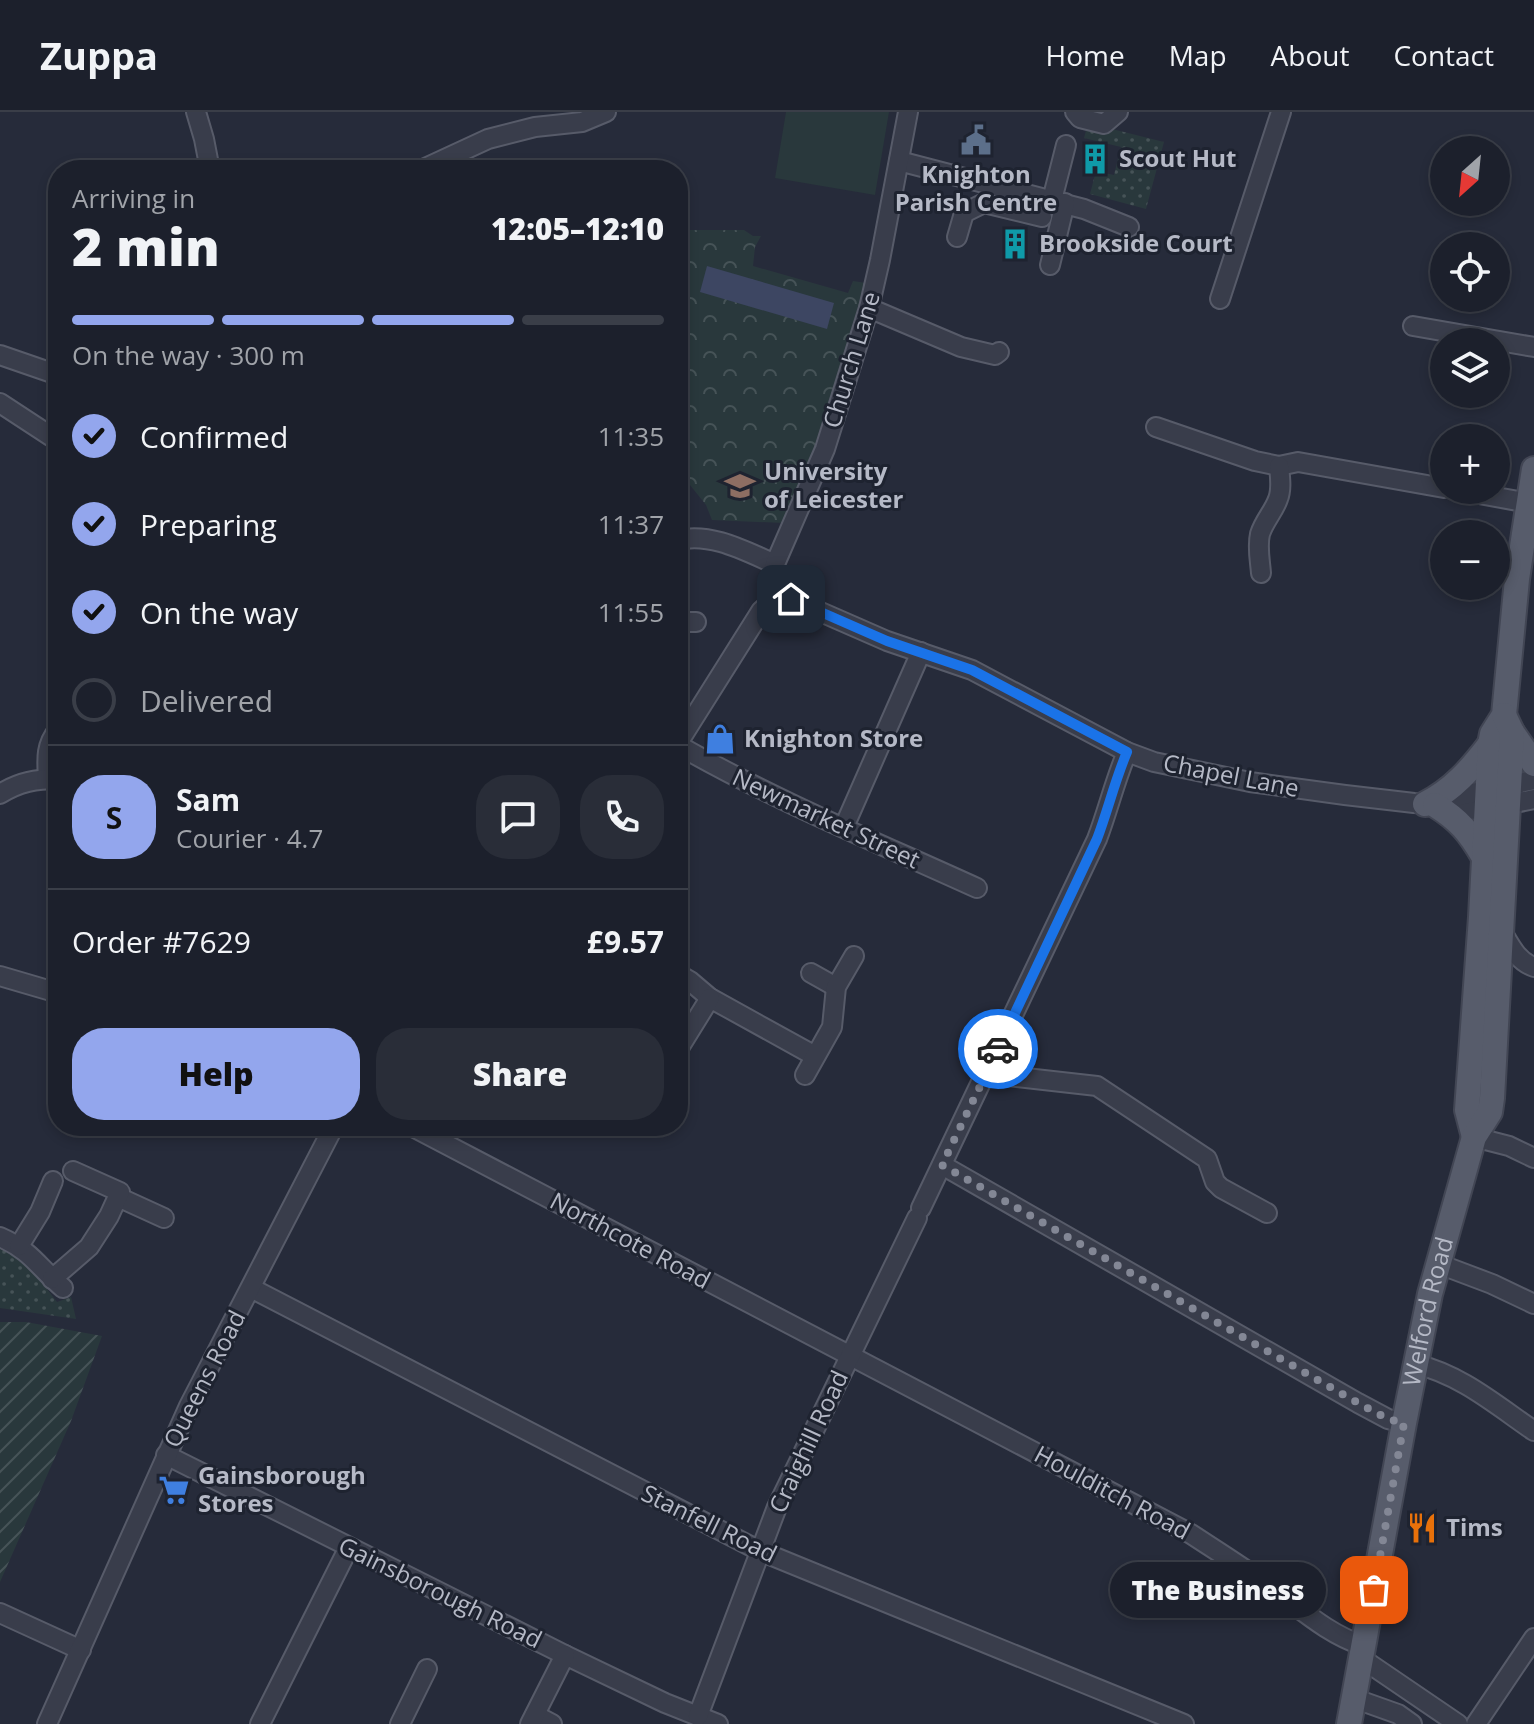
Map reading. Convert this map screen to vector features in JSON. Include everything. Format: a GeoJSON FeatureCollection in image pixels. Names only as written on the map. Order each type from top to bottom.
{"type":"FeatureCollection","features":[{"type":"Feature","properties":{"kind":"main road","name":"Welford Road"},"geometry":{"type":"LineString","coordinates":[[1474,1137],[1467,1110],[1483,856],[1498,797],[1508,724],[1517,579],[1534,469]]}},
{"type":"Feature","properties":{"kind":"main road","name":"Welford Road"},"geometry":{"type":"LineString","coordinates":[[1349,1724],[1430,1294],[1474,1137],[1490,1112],[1501,930],[1498,797],[1490,744],[1492,734],[1508,724]]}},
{"type":"Feature","properties":{"kind":"main road"},"geometry":{"type":"LineString","coordinates":[[1508,724],[1534,764]]}},
{"type":"Feature","properties":{"kind":"main road"},"geometry":{"type":"LineString","coordinates":[[1483,856],[1463,826],[1434,805],[1460,781],[1490,744]]}},
{"type":"Feature","properties":{"kind":"street"},"geometry":{"type":"LineString","coordinates":[[196,112],[208,160]]}},
{"type":"Feature","properties":{"kind":"street"},"geometry":{"type":"LineString","coordinates":[[443,160],[488,139],[524,129],[582,122],[606,112]]}},
{"type":"Feature","properties":{"kind":"street","name":"Church Lane"},"geometry":{"type":"LineString","coordinates":[[776,560],[825,449],[869,308],[908,112]]}},
{"type":"Feature","properties":{"kind":"street"},"geometry":{"type":"LineString","coordinates":[[1075,112],[1080,118],[1104,124],[1118,112]]}},
{"type":"Feature","properties":{"kind":"street"},"geometry":{"type":"LineString","coordinates":[[1220,299],[1281,112]]}},
{"type":"Feature","properties":{"kind":"street"},"geometry":{"type":"LineString","coordinates":[[1050,265],[1066,145]]}},
{"type":"Feature","properties":{"kind":"street"},"geometry":{"type":"LineString","coordinates":[[899,161],[1020,202],[1042,217]]}},
{"type":"Feature","properties":{"kind":"street"},"geometry":{"type":"LineString","coordinates":[[957,237],[964,213],[984,203],[1058,202],[1129,227]]}},
{"type":"Feature","properties":{"kind":"street"},"geometry":{"type":"LineString","coordinates":[[869,308],[961,347],[995,355],[999,352]]}},
{"type":"Feature","properties":{"kind":"street"},"geometry":{"type":"LineString","coordinates":[[1413,326],[1534,347]]}},
{"type":"Feature","properties":{"kind":"street"},"geometry":{"type":"LineString","coordinates":[[0,355],[48,372]]}},
{"type":"Feature","properties":{"kind":"street"},"geometry":{"type":"LineString","coordinates":[[0,403],[48,434]]}},
{"type":"Feature","properties":{"kind":"street"},"geometry":{"type":"LineString","coordinates":[[1156,427],[1255,461],[1279,466],[1298,462],[1430,486]]}},
{"type":"Feature","properties":{"kind":"street"},"geometry":{"type":"LineString","coordinates":[[1261,573],[1260,536],[1279,498],[1279,466]]}},
{"type":"Feature","properties":{"kind":"street"},"geometry":{"type":"LineString","coordinates":[[1510,500],[1529,503]]}},
{"type":"Feature","properties":{"kind":"street"},"geometry":{"type":"LineString","coordinates":[[688,538],[718,542],[776,560],[774,601],[755,620],[688,728]]}},
{"type":"Feature","properties":{"kind":"street","name":"Chapel Lane"},"geometry":{"type":"LineString","coordinates":[[774,601],[791,599],[853,626],[972,670],[1127,752],[1154,762],[1250,782],[1459,810],[1498,797]]}},
{"type":"Feature","properties":{"kind":"street"},"geometry":{"type":"LineString","coordinates":[[844,827],[921,652]]}},
{"type":"Feature","properties":{"kind":"street","name":"Newmarket Street"},"geometry":{"type":"LineString","coordinates":[[688,750],[725,773],[775,797],[977,888]]}},
{"type":"Feature","properties":{"kind":"street","name":"Craighill Road"},"geometry":{"type":"LineString","coordinates":[[698,1716],[784,1493],[1097,839],[1127,752]]}},
{"type":"Feature","properties":{"kind":"street"},"geometry":{"type":"LineString","coordinates":[[0,794],[14,785],[48,779]]}},
{"type":"Feature","properties":{"kind":"street"},"geometry":{"type":"LineString","coordinates":[[1498,797],[1534,780]]}},
{"type":"Feature","properties":{"kind":"street"},"geometry":{"type":"LineString","coordinates":[[1498,797],[1534,799]]}},
{"type":"Feature","properties":{"kind":"street"},"geometry":{"type":"LineString","coordinates":[[1501,930],[1518,957],[1531,966]]}},
{"type":"Feature","properties":{"kind":"street"},"geometry":{"type":"LineString","coordinates":[[805,1075],[832,1027],[836,987],[854,956]]}},
{"type":"Feature","properties":{"kind":"street"},"geometry":{"type":"LineString","coordinates":[[1497,988],[1510,974],[1531,966]]}},
{"type":"Feature","properties":{"kind":"street"},"geometry":{"type":"LineString","coordinates":[[811,973],[836,987]]}},
{"type":"Feature","properties":{"kind":"street"},"geometry":{"type":"LineString","coordinates":[[0,976],[48,991]]}},
{"type":"Feature","properties":{"kind":"street"},"geometry":{"type":"LineString","coordinates":[[688,980],[710,998],[815,1056]]}},
{"type":"Feature","properties":{"kind":"street"},"geometry":{"type":"LineString","coordinates":[[688,1033],[710,998]]}},
{"type":"Feature","properties":{"kind":"street"},"geometry":{"type":"LineString","coordinates":[[989,1068],[1008,1076],[1097,1086],[1207,1159],[1215,1182],[1221,1188],[1267,1213]]}},
{"type":"Feature","properties":{"kind":"street","name":"Queens Road"},"geometry":{"type":"LineString","coordinates":[[47,1724],[189,1406],[329,1136]]}},
{"type":"Feature","properties":{"kind":"street","name":"Northcote Road"},"geometry":{"type":"LineString","coordinates":[[430,1136],[850,1355]]}},
{"type":"Feature","properties":{"kind":"street"},"geometry":{"type":"LineString","coordinates":[[1474,1137],[1509,1146],[1534,1158]]}},
{"type":"Feature","properties":{"kind":"street"},"geometry":{"type":"LineString","coordinates":[[942,1165],[1358,1403],[1388,1419],[1404,1423]]}},
{"type":"Feature","properties":{"kind":"street"},"geometry":{"type":"LineString","coordinates":[[73,1171],[164,1218]]}},
{"type":"Feature","properties":{"kind":"street"},"geometry":{"type":"LineString","coordinates":[[19,1246],[40,1212],[53,1181]]}},
{"type":"Feature","properties":{"kind":"street"},"geometry":{"type":"LineString","coordinates":[[0,1237],[19,1246],[58,1283],[89,1247],[119,1194]]}},
{"type":"Feature","properties":{"kind":"street"},"geometry":{"type":"LineString","coordinates":[[1439,1264],[1534,1304]]}},
{"type":"Feature","properties":{"kind":"street","name":"Stanfell Road"},"geometry":{"type":"LineString","coordinates":[[251,1288],[760,1551],[1184,1724]]}},
{"type":"Feature","properties":{"kind":"street","name":"Houlditch Road"},"geometry":{"type":"LineString","coordinates":[[850,1355],[1191,1534],[1347,1641],[1453,1723]]}},
{"type":"Feature","properties":{"kind":"street"},"geometry":{"type":"LineString","coordinates":[[1415,1364],[1453,1377],[1534,1431]]}},
{"type":"Feature","properties":{"kind":"street","name":"Gainsborough Road"},"geometry":{"type":"LineString","coordinates":[[166,1455],[565,1655],[665,1703],[718,1724]]}},
{"type":"Feature","properties":{"kind":"street"},"geometry":{"type":"LineString","coordinates":[[260,1724],[349,1547]]}},
{"type":"Feature","properties":{"kind":"street"},"geometry":{"type":"LineString","coordinates":[[0,1613],[81,1650]]}},
{"type":"Feature","properties":{"kind":"street"},"geometry":{"type":"LineString","coordinates":[[1476,1724],[1534,1638]]}},
{"type":"Feature","properties":{"kind":"street"},"geometry":{"type":"LineString","coordinates":[[552,1724],[532,1719],[565,1655]]}},
{"type":"Feature","properties":{"kind":"street"},"geometry":{"type":"LineString","coordinates":[[400,1724],[427,1669]]}},
{"type":"Feature","properties":{"kind":"street"},"geometry":{"type":"LineString","coordinates":[[1353,1698],[1398,1714],[1412,1724]]}},
{"type":"Feature","properties":{"kind":"green space"},"geometry":{"type":"Polygon","coordinates":[[[786,112],[889,112],[875,195],[775,178],[786,112]]]}},
{"type":"Feature","properties":{"kind":"green space"},"geometry":{"type":"Polygon","coordinates":[[[1088,123],[1164,142],[1146,209],[1090,194],[1096,171],[1114,175],[1121,147],[1084,138],[1088,123]]]}},
{"type":"Feature","properties":{"kind":"green space","name":"University of Leicester"},"geometry":{"type":"Polygon","coordinates":[[[744,230],[753,236],[761,236],[755,247],[753,266],[848,293],[853,281],[866,283],[817,449],[785,523],[712,520],[706,505],[688,482],[688,231],[744,230]]]}},
{"type":"Feature","properties":{"kind":"green space"},"geometry":{"type":"Polygon","coordinates":[[[0,1246],[25,1260],[57,1302],[71,1297],[76,1319],[0,1308],[0,1246]]]}},
{"type":"Feature","properties":{"kind":"green space"},"geometry":{"type":"Polygon","coordinates":[[[0,1322],[26,1322],[102,1336],[71,1421],[0,1582],[0,1322]]]}},
{"type":"Feature","properties":{"kind":"water"},"geometry":{"type":"Polygon","coordinates":[[[707,266],[834,303],[827,329],[700,292],[707,266]]]}},
{"type":"Feature","properties":{"kind":"way so far"},"geometry":{"type":"LineString","coordinates":[[998,1049],[942,1165],[1358,1403],[1388,1419],[1404,1423],[1374,1590]]}},
{"type":"Feature","properties":{"kind":"place","name":"Knighton Parish Centre"},"geometry":{"type":"Point","coordinates":[976,140]}},
{"type":"Feature","properties":{"kind":"place","name":"Scout Hut"},"geometry":{"type":"Point","coordinates":[1095,159]}},
{"type":"Feature","properties":{"kind":"place","name":"Brookside Court"},"geometry":{"type":"Point","coordinates":[1015,244]}},
{"type":"Feature","properties":{"kind":"place","name":"University of Leicester"},"geometry":{"type":"Point","coordinates":[740,486]}},
{"type":"Feature","properties":{"kind":"place","name":"Knighton Store"},"geometry":{"type":"Point","coordinates":[720,739]}},
{"type":"Feature","properties":{"kind":"place","name":"Gainsborough Stores"},"geometry":{"type":"Point","coordinates":[174,1490]}},
{"type":"Feature","properties":{"kind":"place","name":"Tims"},"geometry":{"type":"Point","coordinates":[1422,1528]}},
{"type":"Feature","properties":{"kind":"place","name":"The Business"},"geometry":{"type":"Point","coordinates":[1374,1590]}},
{"type":"Feature","properties":{"kind":"route"},"geometry":{"type":"LineString","coordinates":[[791,599],[887,641],[972,670],[1127,752],[1097,839],[998,1049]]}}]}
